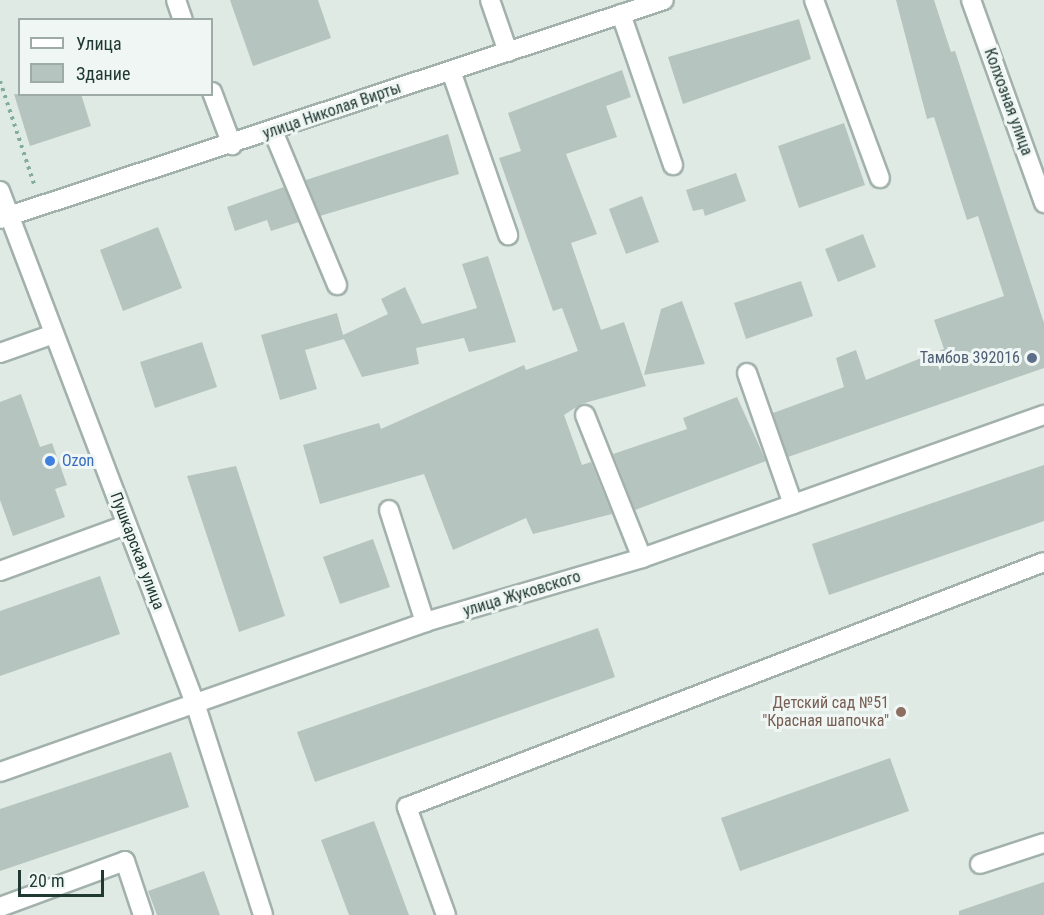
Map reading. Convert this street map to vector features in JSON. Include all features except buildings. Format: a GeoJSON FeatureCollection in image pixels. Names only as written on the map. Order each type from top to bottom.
{"type":"FeatureCollection","features":[{"type":"Feature","properties":{"kind":"street"},"geometry":{"type":"LineString","coordinates":[[176,0],[182,18]]}},
{"type":"Feature","properties":{"kind":"street"},"geometry":{"type":"LineString","coordinates":[[490,0],[508,52]]}},
{"type":"Feature","properties":{"kind":"street","name":"улица Николая Вирты"},"geometry":{"type":"LineString","coordinates":[[5,217],[232,145],[664,0]]}},
{"type":"Feature","properties":{"kind":"street"},"geometry":{"type":"LineString","coordinates":[[814,0],[880,178]]}},
{"type":"Feature","properties":{"kind":"street","name":"Колхозная улица"},"geometry":{"type":"LineString","coordinates":[[971,0],[1044,203]]}},
{"type":"Feature","properties":{"kind":"street"},"geometry":{"type":"LineString","coordinates":[[621,14],[673,165]]}},
{"type":"Feature","properties":{"kind":"street"},"geometry":{"type":"LineString","coordinates":[[451,71],[508,235]]}},
{"type":"Feature","properties":{"kind":"street"},"geometry":{"type":"LineString","coordinates":[[213,95],[232,145]]}},
{"type":"Feature","properties":{"kind":"street"},"geometry":{"type":"LineString","coordinates":[[273,131],[337,285]]}},
{"type":"Feature","properties":{"kind":"street","name":"Пушкарская улица"},"geometry":{"type":"LineString","coordinates":[[0,191],[5,217],[54,334],[196,706],[263,915]]}},
{"type":"Feature","properties":{"kind":"street"},"geometry":{"type":"LineString","coordinates":[[0,353],[54,334]]}},
{"type":"Feature","properties":{"kind":"street"},"geometry":{"type":"LineString","coordinates":[[747,373],[793,504]]}},
{"type":"Feature","properties":{"kind":"street"},"geometry":{"type":"LineString","coordinates":[[585,415],[642,558]]}},
{"type":"Feature","properties":{"kind":"street","name":"улица Жуковского"},"geometry":{"type":"LineString","coordinates":[[0,772],[196,706],[425,622],[642,558],[1044,415]]}},
{"type":"Feature","properties":{"kind":"street"},"geometry":{"type":"LineString","coordinates":[[389,510],[425,622]]}},
{"type":"Feature","properties":{"kind":"street"},"geometry":{"type":"LineString","coordinates":[[0,572],[126,525]]}},
{"type":"Feature","properties":{"kind":"street"},"geometry":{"type":"LineString","coordinates":[[446,915],[407,807],[1044,562]]}},
{"type":"Feature","properties":{"kind":"street"},"geometry":{"type":"LineString","coordinates":[[980,864],[1044,843]]}},
{"type":"Feature","properties":{"kind":"street"},"geometry":{"type":"LineString","coordinates":[[0,907],[125,861],[143,915]]}},
{"type":"Feature","properties":{"kind":"path"},"geometry":{"type":"LineString","coordinates":[[0,81],[41,205]]}},
{"type":"Feature","properties":{"kind":"place","name":"Тамбов 392016"},"geometry":{"type":"Point","coordinates":[1032,358]}},
{"type":"Feature","properties":{"kind":"place","name":"Ozon"},"geometry":{"type":"Point","coordinates":[50,461]}},
{"type":"Feature","properties":{"kind":"place","name":"Детский сад №51 \"Красная шапочка\""},"geometry":{"type":"Point","coordinates":[901,712]}}]}
